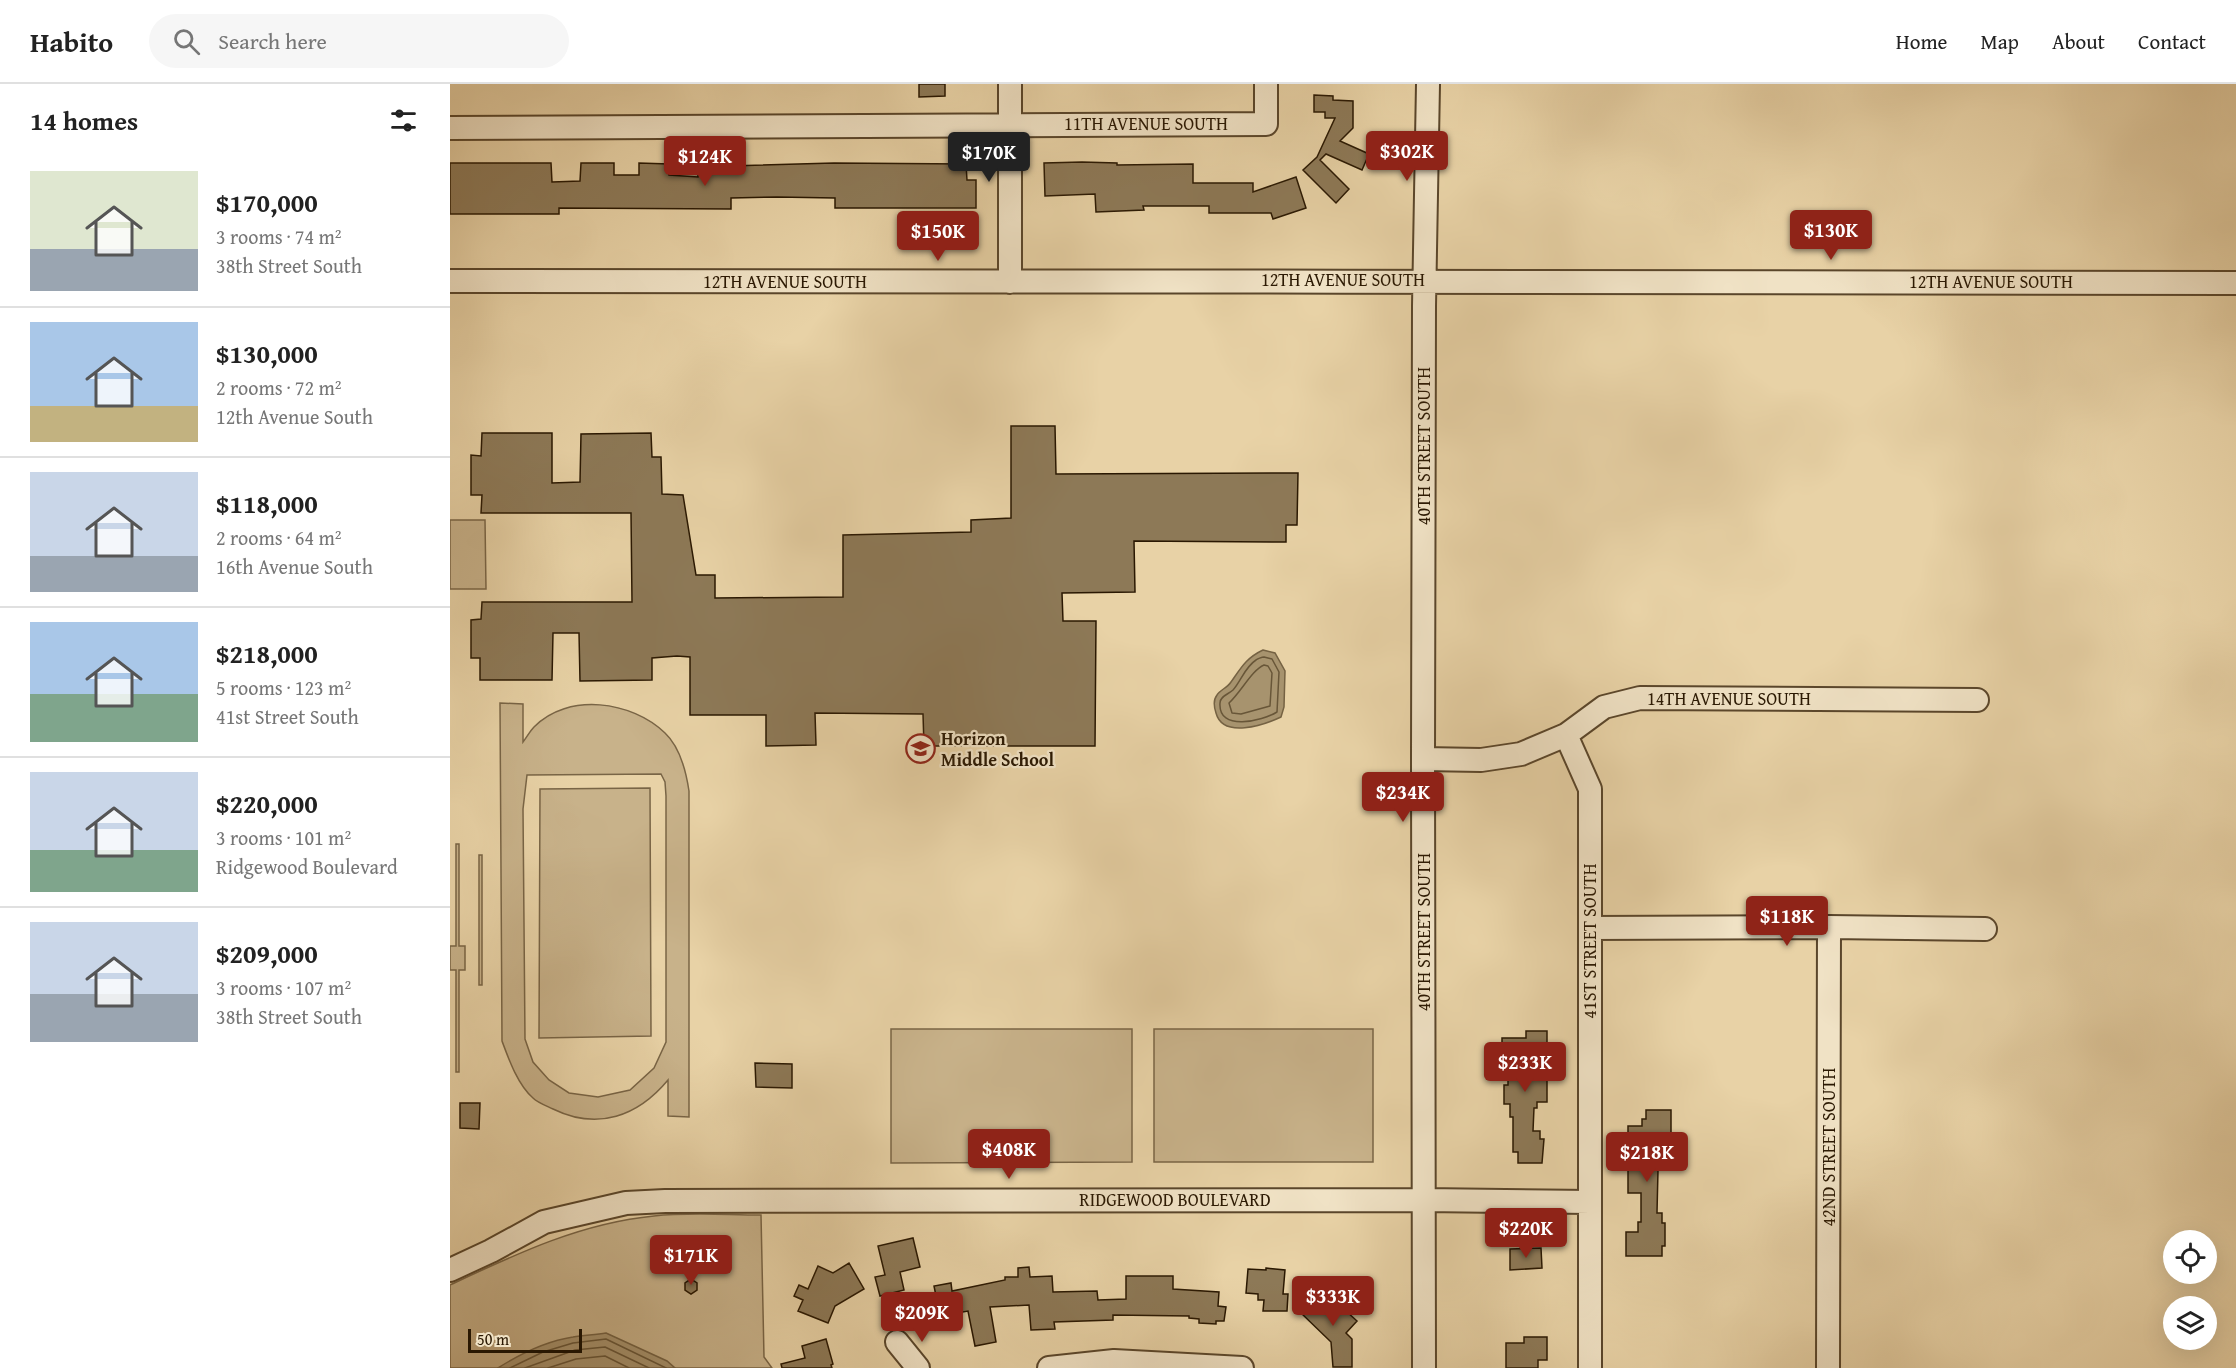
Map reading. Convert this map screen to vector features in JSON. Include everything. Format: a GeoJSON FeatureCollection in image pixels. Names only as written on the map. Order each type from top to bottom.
{"type":"FeatureCollection","features":[{"type":"Feature","properties":{"kind":"street"},"geometry":{"type":"LineString","coordinates":[[1010,84],[1010,282]]}},
{"type":"Feature","properties":{"kind":"street","name":"11TH AVENUE SOUTH"},"geometry":{"type":"LineString","coordinates":[[450,128],[1266,124],[1266,84]]}},
{"type":"Feature","properties":{"kind":"street","name":"40TH STREET SOUTH"},"geometry":{"type":"LineString","coordinates":[[1424,1368],[1423,759],[1428,84]]}},
{"type":"Feature","properties":{"kind":"street","name":"12TH AVENUE SOUTH"},"geometry":{"type":"LineString","coordinates":[[450,281],[1426,280],[2236,283]]}},
{"type":"Feature","properties":{"kind":"street","name":"14TH AVENUE SOUTH"},"geometry":{"type":"LineString","coordinates":[[1423,759],[1481,760],[1521,754],[1566,735],[1604,706],[1640,698],[1977,700]]}},
{"type":"Feature","properties":{"kind":"street","name":"41ST STREET SOUTH"},"geometry":{"type":"LineString","coordinates":[[1566,735],[1590,789],[1590,1368]]}},
{"type":"Feature","properties":{"kind":"street","name":"42ND STREET SOUTH"},"geometry":{"type":"LineString","coordinates":[[1828,1368],[1829,927]]}},
{"type":"Feature","properties":{"kind":"street"},"geometry":{"type":"LineString","coordinates":[[1590,928],[1985,929]]}},
{"type":"Feature","properties":{"kind":"street","name":"RIDGEWOOD BOULEVARD"},"geometry":{"type":"LineString","coordinates":[[450,1270],[544,1222],[626,1203],[665,1201],[1424,1200],[1590,1202]]}},
{"type":"Feature","properties":{"kind":"street"},"geometry":{"type":"LineString","coordinates":[[897,1342],[918,1368]]}},
{"type":"Feature","properties":{"kind":"street"},"geometry":{"type":"LineString","coordinates":[[1049,1368],[1114,1361],[1242,1368]]}},
{"type":"Feature","properties":{"kind":"shaded area"},"geometry":{"type":"Polygon","coordinates":[[[450,520],[485,520],[486,589],[450,589],[450,520]]]}},
{"type":"Feature","properties":{"kind":"shaded area"},"geometry":{"type":"Polygon","coordinates":[[[500,703],[523,704],[523,742],[534,727],[548,716],[564,709],[582,705],[600,705],[635,714],[651,722],[675,745],[682,760],[689,791],[689,1117],[668,1116],[668,1080],[644,1103],[630,1111],[601,1119],[570,1116],[540,1103],[528,1093],[515,1072],[502,1041],[500,703]],[[661,774],[527,775],[523,809],[525,1039],[533,1062],[549,1080],[569,1093],[598,1097],[630,1090],[654,1068],[666,1042],[665,782],[661,774]]]}},
{"type":"Feature","properties":{"kind":"shaded area"},"geometry":{"type":"Polygon","coordinates":[[[650,788],[651,1036],[539,1038],[540,789],[650,788]]]}},
{"type":"Feature","properties":{"kind":"shaded area"},"geometry":{"type":"Polygon","coordinates":[[[456,844],[459,844],[459,946],[465,946],[465,970],[459,970],[459,1072],[456,1072],[456,970],[450,970],[450,946],[456,946],[456,844]]]}},
{"type":"Feature","properties":{"kind":"shaded area"},"geometry":{"type":"Polygon","coordinates":[[[479,855],[482,855],[482,985],[479,985],[479,855]]]}},
{"type":"Feature","properties":{"kind":"shaded area"},"geometry":{"type":"Polygon","coordinates":[[[891,1029],[1132,1029],[1132,1162],[891,1163],[891,1029]]]}},
{"type":"Feature","properties":{"kind":"shaded area"},"geometry":{"type":"Polygon","coordinates":[[[1154,1029],[1373,1029],[1373,1162],[1154,1162],[1154,1029]]]}},
{"type":"Feature","properties":{"kind":"shaded area"},"geometry":{"type":"Polygon","coordinates":[[[667,1215],[761,1215],[764,1357],[772,1368],[450,1368],[450,1285],[524,1251],[601,1225],[667,1215]]]}},
{"type":"Feature","properties":{"kind":"water"},"geometry":{"type":"Polygon","coordinates":[[[1263,650],[1275,653],[1285,671],[1284,707],[1281,717],[1245,728],[1227,726],[1220,721],[1216,713],[1214,704],[1216,697],[1248,660],[1263,650]]]}},
{"type":"Feature","properties":{"kind":"water"},"geometry":{"type":"Polygon","coordinates":[[[606,1333],[667,1361],[675,1368],[498,1368],[525,1353],[553,1342],[606,1333]]]}},
{"type":"Feature","properties":{"kind":"building"},"geometry":{"type":"Polygon","coordinates":[[[919,84],[945,84],[945,96],[919,97],[919,84]]]}},
{"type":"Feature","properties":{"kind":"building"},"geometry":{"type":"Polygon","coordinates":[[[1314,95],[1333,96],[1333,100],[1353,101],[1353,128],[1340,141],[1369,154],[1362,170],[1326,154],[1320,160],[1349,189],[1336,203],[1303,170],[1317,157],[1335,118],[1325,118],[1325,112],[1314,112],[1314,95]]]}},
{"type":"Feature","properties":{"kind":"building"},"geometry":{"type":"Polygon","coordinates":[[[713,162],[713,164],[729,166],[834,163],[966,164],[967,180],[976,180],[976,208],[835,208],[835,198],[777,197],[731,198],[731,209],[559,208],[559,214],[450,214],[450,163],[551,163],[552,182],[580,181],[581,163],[614,163],[614,175],[639,175],[639,163],[669,164],[669,175],[698,177],[698,163],[713,162]]]}},
{"type":"Feature","properties":{"kind":"building"},"geometry":{"type":"Polygon","coordinates":[[[1044,163],[1117,163],[1117,165],[1193,164],[1193,183],[1253,183],[1253,192],[1296,177],[1306,208],[1273,219],[1271,213],[1209,213],[1209,206],[1143,206],[1144,210],[1096,212],[1095,194],[1045,196],[1044,163]]]}},
{"type":"Feature","properties":{"kind":"building"},"geometry":{"type":"Polygon","coordinates":[[[1011,426],[1055,426],[1056,474],[1298,473],[1297,525],[1286,525],[1286,542],[1134,541],[1135,592],[1062,593],[1063,621],[1096,621],[1095,746],[924,746],[923,714],[815,713],[816,745],[766,746],[766,715],[690,715],[690,657],[652,658],[652,680],[580,681],[579,633],[553,633],[552,680],[480,680],[480,658],[471,658],[471,620],[481,619],[482,602],[632,602],[631,513],[481,513],[482,495],[471,495],[471,455],[481,456],[482,433],[552,433],[552,483],[580,482],[581,434],[651,433],[652,457],[661,457],[662,494],[683,495],[696,575],[715,575],[715,598],[843,597],[843,535],[971,532],[971,520],[1011,518],[1011,426]]]}},
{"type":"Feature","properties":{"kind":"building"},"geometry":{"type":"Polygon","coordinates":[[[1526,1031],[1547,1031],[1547,1054],[1536,1054],[1536,1079],[1547,1079],[1547,1102],[1537,1102],[1537,1108],[1534,1108],[1533,1131],[1540,1131],[1540,1139],[1544,1139],[1542,1163],[1518,1163],[1518,1152],[1513,1152],[1513,1117],[1510,1117],[1510,1104],[1504,1104],[1504,1085],[1508,1085],[1508,1057],[1502,1057],[1502,1038],[1526,1038],[1526,1031]]]}},
{"type":"Feature","properties":{"kind":"building"},"geometry":{"type":"Polygon","coordinates":[[[755,1063],[792,1064],[792,1088],[756,1087],[755,1063]]]}},
{"type":"Feature","properties":{"kind":"building"},"geometry":{"type":"Polygon","coordinates":[[[460,1103],[480,1103],[479,1129],[460,1128],[460,1103]]]}},
{"type":"Feature","properties":{"kind":"building"},"geometry":{"type":"Polygon","coordinates":[[[1646,1110],[1671,1110],[1671,1143],[1652,1143],[1652,1170],[1658,1170],[1657,1213],[1662,1213],[1662,1223],[1665,1223],[1665,1246],[1662,1246],[1662,1256],[1626,1256],[1626,1232],[1638,1232],[1638,1222],[1641,1222],[1641,1193],[1628,1193],[1628,1126],[1642,1126],[1642,1119],[1646,1119],[1646,1110]]]}},
{"type":"Feature","properties":{"kind":"building"},"geometry":{"type":"Polygon","coordinates":[[[913,1238],[920,1267],[900,1272],[904,1290],[880,1296],[875,1277],[885,1275],[878,1246],[913,1238]]]}},
{"type":"Feature","properties":{"kind":"building"},"geometry":{"type":"Polygon","coordinates":[[[1541,1248],[1542,1268],[1510,1270],[1510,1249],[1541,1248]]]}},
{"type":"Feature","properties":{"kind":"building"},"geometry":{"type":"Polygon","coordinates":[[[849,1263],[864,1289],[835,1306],[828,1323],[798,1311],[803,1300],[794,1296],[799,1285],[808,1289],[818,1266],[833,1273],[849,1263]]]}},
{"type":"Feature","properties":{"kind":"building"},"geometry":{"type":"Polygon","coordinates":[[[1029,1267],[1030,1277],[1052,1276],[1053,1292],[1097,1291],[1098,1300],[1126,1299],[1126,1276],[1173,1276],[1173,1289],[1219,1292],[1218,1306],[1226,1307],[1224,1321],[1216,1321],[1216,1324],[1199,1323],[1199,1319],[1189,1318],[1189,1316],[1113,1315],[1113,1320],[1054,1322],[1055,1329],[1031,1330],[1029,1305],[990,1307],[996,1342],[975,1346],[968,1311],[940,1316],[934,1286],[951,1283],[952,1291],[1005,1280],[1005,1277],[1018,1277],[1018,1268],[1029,1267]]]}},
{"type":"Feature","properties":{"kind":"building"},"geometry":{"type":"Polygon","coordinates":[[[1266,1268],[1285,1270],[1283,1294],[1288,1294],[1287,1311],[1263,1311],[1264,1300],[1258,1300],[1258,1294],[1246,1293],[1248,1269],[1266,1270],[1266,1268]]]}},
{"type":"Feature","properties":{"kind":"building"},"geometry":{"type":"Polygon","coordinates":[[[691,1279],[697,1283],[697,1290],[691,1294],[685,1290],[685,1283],[691,1279]]]}},
{"type":"Feature","properties":{"kind":"building"},"geometry":{"type":"Polygon","coordinates":[[[1323,1290],[1357,1321],[1346,1333],[1352,1339],[1352,1367],[1333,1367],[1331,1342],[1301,1313],[1323,1290]]]}},
{"type":"Feature","properties":{"kind":"building"},"geometry":{"type":"Polygon","coordinates":[[[1524,1337],[1547,1337],[1547,1360],[1538,1360],[1538,1368],[1506,1368],[1506,1343],[1524,1343],[1524,1337]]]}},
{"type":"Feature","properties":{"kind":"building"},"geometry":{"type":"Polygon","coordinates":[[[826,1339],[832,1368],[782,1368],[781,1364],[805,1358],[802,1346],[826,1339]]]}},
{"type":"Feature","properties":{"kind":"place","name":"Horizon Middle School"},"geometry":{"type":"Point","coordinates":[920,749]}}]}
